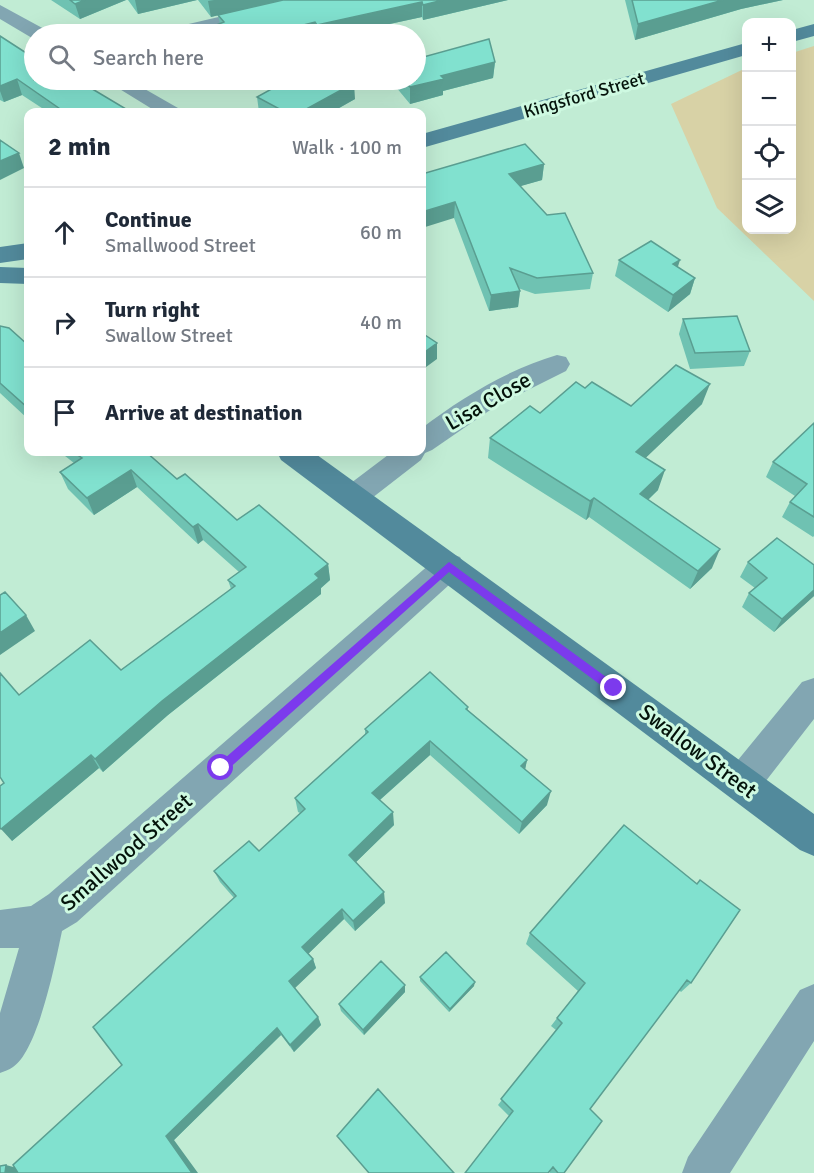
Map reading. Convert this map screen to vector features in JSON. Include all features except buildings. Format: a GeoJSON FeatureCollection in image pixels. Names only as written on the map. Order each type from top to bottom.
{"type":"FeatureCollection","features":[{"type":"Feature","properties":{"kind":"street"},"geometry":{"type":"LineString","coordinates":[[213,24],[316,0]]}},
{"type":"Feature","properties":{"kind":"street"},"geometry":{"type":"LineString","coordinates":[[0,11],[24,25]]}},
{"type":"Feature","properties":{"kind":"street"},"geometry":{"type":"LineString","coordinates":[[796,35],[814,30]]}},
{"type":"Feature","properties":{"kind":"street","name":"Kingsford Street"},"geometry":{"type":"LineString","coordinates":[[426,140],[742,50]]}},
{"type":"Feature","properties":{"kind":"street"},"geometry":{"type":"LineString","coordinates":[[132,90],[164,108]]}},
{"type":"Feature","properties":{"kind":"street"},"geometry":{"type":"LineString","coordinates":[[0,255],[24,252]]}},
{"type":"Feature","properties":{"kind":"street"},"geometry":{"type":"LineString","coordinates":[[0,274],[24,276]]}},
{"type":"Feature","properties":{"kind":"street","name":"Lisa Close"},"geometry":{"type":"LineString","coordinates":[[426,440],[471,406],[513,383],[557,364]]}},
{"type":"Feature","properties":{"kind":"street","name":"Swallow Street"},"geometry":{"type":"LineString","coordinates":[[297,456],[814,837]]}},
{"type":"Feature","properties":{"kind":"street"},"geometry":{"type":"LineString","coordinates":[[353,497],[406,456]]}},
{"type":"Feature","properties":{"kind":"street","name":"Smallwood Street"},"geometry":{"type":"LineString","coordinates":[[0,928],[18,930],[45,922],[449,566]]}},
{"type":"Feature","properties":{"kind":"street"},"geometry":{"type":"LineString","coordinates":[[742,783],[814,693]]}},
{"type":"Feature","properties":{"kind":"street","name":"Smallwood Street"},"geometry":{"type":"LineString","coordinates":[[0,1052],[13,1035],[22,1014],[45,922]]}},
{"type":"Feature","properties":{"kind":"street"},"geometry":{"type":"LineString","coordinates":[[704,1173],[814,1004]]}},
{"type":"Feature","properties":{"kind":"shaded area"},"geometry":{"type":"Polygon","coordinates":[[[814,46],[814,301],[744,234],[796,234],[796,52],[814,46]]]}},
{"type":"Feature","properties":{"kind":"shaded area"},"geometry":{"type":"Polygon","coordinates":[[[742,70],[742,232],[717,208],[671,104],[742,70]]]}},
{"type":"Feature","properties":{"kind":"route"},"geometry":{"type":"LineString","coordinates":[[221,768],[449,566],[614,688]]}}]}
